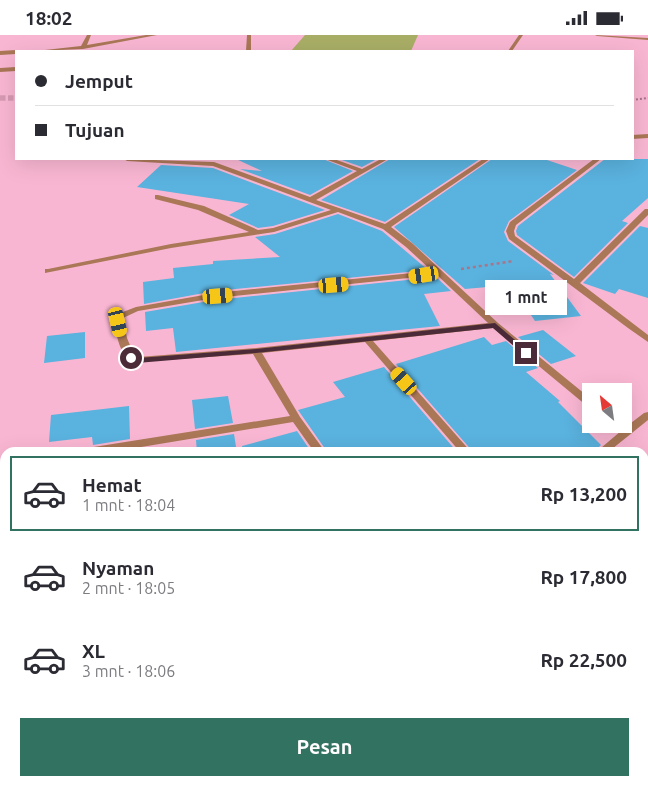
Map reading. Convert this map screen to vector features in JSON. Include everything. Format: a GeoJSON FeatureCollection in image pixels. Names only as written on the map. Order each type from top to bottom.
{"type":"FeatureCollection","features":[{"type":"Feature","properties":{"kind":"street"},"geometry":{"type":"LineString","coordinates":[[83,47],[89,35]]}},
{"type":"Feature","properties":{"kind":"street"},"geometry":{"type":"LineString","coordinates":[[64,50],[155,35]]}},
{"type":"Feature","properties":{"kind":"street"},"geometry":{"type":"LineString","coordinates":[[249,35],[249,50]]}},
{"type":"Feature","properties":{"kind":"street"},"geometry":{"type":"LineString","coordinates":[[511,50],[521,35]]}},
{"type":"Feature","properties":{"kind":"street"},"geometry":{"type":"LineString","coordinates":[[597,35],[648,39]]}},
{"type":"Feature","properties":{"kind":"street"},"geometry":{"type":"LineString","coordinates":[[0,53],[15,52]]}},
{"type":"Feature","properties":{"kind":"street"},"geometry":{"type":"LineString","coordinates":[[0,70],[15,69]]}},
{"type":"Feature","properties":{"kind":"street"},"geometry":{"type":"LineString","coordinates":[[634,137],[648,135]]}},
{"type":"Feature","properties":{"kind":"street"},"geometry":{"type":"LineString","coordinates":[[144,160],[214,164],[386,227],[409,245],[436,273],[495,325],[582,397]]}},
{"type":"Feature","properties":{"kind":"street"},"geometry":{"type":"LineString","coordinates":[[331,160],[363,171]]}},
{"type":"Feature","properties":{"kind":"street"},"geometry":{"type":"LineString","coordinates":[[310,200],[383,160]]}},
{"type":"Feature","properties":{"kind":"street"},"geometry":{"type":"LineString","coordinates":[[386,227],[486,160]]}},
{"type":"Feature","properties":{"kind":"street"},"geometry":{"type":"LineString","coordinates":[[597,160],[511,227],[512,237],[542,257],[618,319],[648,339]]}},
{"type":"Feature","properties":{"kind":"street"},"geometry":{"type":"LineString","coordinates":[[158,197],[201,208],[259,233]]}},
{"type":"Feature","properties":{"kind":"street"},"geometry":{"type":"LineString","coordinates":[[48,271],[171,246],[259,233],[300,223],[338,210]]}},
{"type":"Feature","properties":{"kind":"street"},"geometry":{"type":"LineString","coordinates":[[575,283],[648,211]]}},
{"type":"Feature","properties":{"kind":"street"},"geometry":{"type":"LineString","coordinates":[[436,273],[198,298],[137,309],[118,317],[122,338],[130,357],[137,360],[256,351],[495,325]]}},
{"type":"Feature","properties":{"kind":"street"},"geometry":{"type":"LineString","coordinates":[[366,338],[462,447]]}},
{"type":"Feature","properties":{"kind":"street"},"geometry":{"type":"LineString","coordinates":[[256,351],[296,418],[317,447]]}},
{"type":"Feature","properties":{"kind":"street"},"geometry":{"type":"LineString","coordinates":[[632,427],[648,415]]}},
{"type":"Feature","properties":{"kind":"street"},"geometry":{"type":"LineString","coordinates":[[118,447],[296,418]]}},
{"type":"Feature","properties":{"kind":"street"},"geometry":{"type":"LineString","coordinates":[[607,447],[625,433]]}},
{"type":"Feature","properties":{"kind":"path"},"geometry":{"type":"LineString","coordinates":[[634,100],[648,98]]}},
{"type":"Feature","properties":{"kind":"path"},"geometry":{"type":"LineString","coordinates":[[436,273],[542,257]]}},
{"type":"Feature","properties":{"kind":"green space"},"geometry":{"type":"Polygon","coordinates":[[[305,35],[418,35],[411,50],[292,50],[305,35]]]}},
{"type":"Feature","properties":{"kind":"building"},"geometry":{"type":"Polygon","coordinates":[[[648,159],[648,198],[622,221],[628,223],[574,277],[517,235],[518,226],[604,160],[648,159]]]}},
{"type":"Feature","properties":{"kind":"building"},"geometry":{"type":"Polygon","coordinates":[[[238,160],[326,160],[353,171],[310,195],[240,169],[262,171],[238,160]]]}},
{"type":"Feature","properties":{"kind":"building"},"geometry":{"type":"Polygon","coordinates":[[[342,160],[375,160],[362,167],[342,160]]]}},
{"type":"Feature","properties":{"kind":"building"},"geometry":{"type":"Polygon","coordinates":[[[388,160],[478,160],[385,222],[321,200],[388,160]]]}},
{"type":"Feature","properties":{"kind":"building"},"geometry":{"type":"Polygon","coordinates":[[[491,160],[547,160],[577,170],[509,221],[504,232],[508,241],[554,275],[550,274],[581,316],[535,321],[511,285],[465,289],[394,227],[491,160]]]}},
{"type":"Feature","properties":{"kind":"building"},"geometry":{"type":"Polygon","coordinates":[[[161,165],[213,168],[325,210],[273,226],[258,228],[229,215],[249,204],[137,187],[161,165]]]}},
{"type":"Feature","properties":{"kind":"building"},"geometry":{"type":"Polygon","coordinates":[[[338,214],[382,231],[428,270],[215,291],[144,304],[143,282],[174,278],[173,268],[213,264],[213,261],[280,257],[255,237],[275,234],[338,214]]]}},
{"type":"Feature","properties":{"kind":"building"},"geometry":{"type":"Polygon","coordinates":[[[640,226],[648,228],[648,298],[619,289],[615,294],[583,283],[640,226]]]}},
{"type":"Feature","properties":{"kind":"building"},"geometry":{"type":"Polygon","coordinates":[[[436,277],[451,291],[424,294],[440,326],[176,352],[173,328],[146,331],[145,312],[215,300],[436,277]]]}},
{"type":"Feature","properties":{"kind":"building"},"geometry":{"type":"Polygon","coordinates":[[[543,330],[576,356],[551,364],[518,337],[543,330]]]}},
{"type":"Feature","properties":{"kind":"building"},"geometry":{"type":"Polygon","coordinates":[[[85,332],[85,358],[44,363],[47,336],[85,332]]]}},
{"type":"Feature","properties":{"kind":"building"},"geometry":{"type":"Polygon","coordinates":[[[484,337],[492,345],[506,341],[538,368],[526,372],[560,401],[558,402],[582,426],[582,433],[589,433],[601,445],[599,447],[469,447],[396,364],[484,337]]]}},
{"type":"Feature","properties":{"kind":"building"},"geometry":{"type":"Polygon","coordinates":[[[384,367],[453,447],[324,447],[298,410],[345,397],[333,382],[384,367]]]}},
{"type":"Feature","properties":{"kind":"building"},"geometry":{"type":"Polygon","coordinates":[[[228,396],[233,423],[195,429],[192,400],[228,396]]]}},
{"type":"Feature","properties":{"kind":"building"},"geometry":{"type":"Polygon","coordinates":[[[129,406],[130,439],[93,445],[92,437],[49,442],[51,415],[129,406]]]}},
{"type":"Feature","properties":{"kind":"building"},"geometry":{"type":"Polygon","coordinates":[[[297,431],[308,447],[242,447],[297,431]]]}},
{"type":"Feature","properties":{"kind":"building"},"geometry":{"type":"Polygon","coordinates":[[[234,434],[236,447],[197,447],[196,440],[234,434]]]}},
{"type":"Feature","properties":{"kind":"tunnel"},"geometry":{"type":"LineString","coordinates":[[0,98],[15,98]]}},
{"type":"Feature","properties":{"kind":"route"},"geometry":{"type":"LineString","coordinates":[[131,358],[137,360],[256,351],[495,325],[526,353]]}}]}
